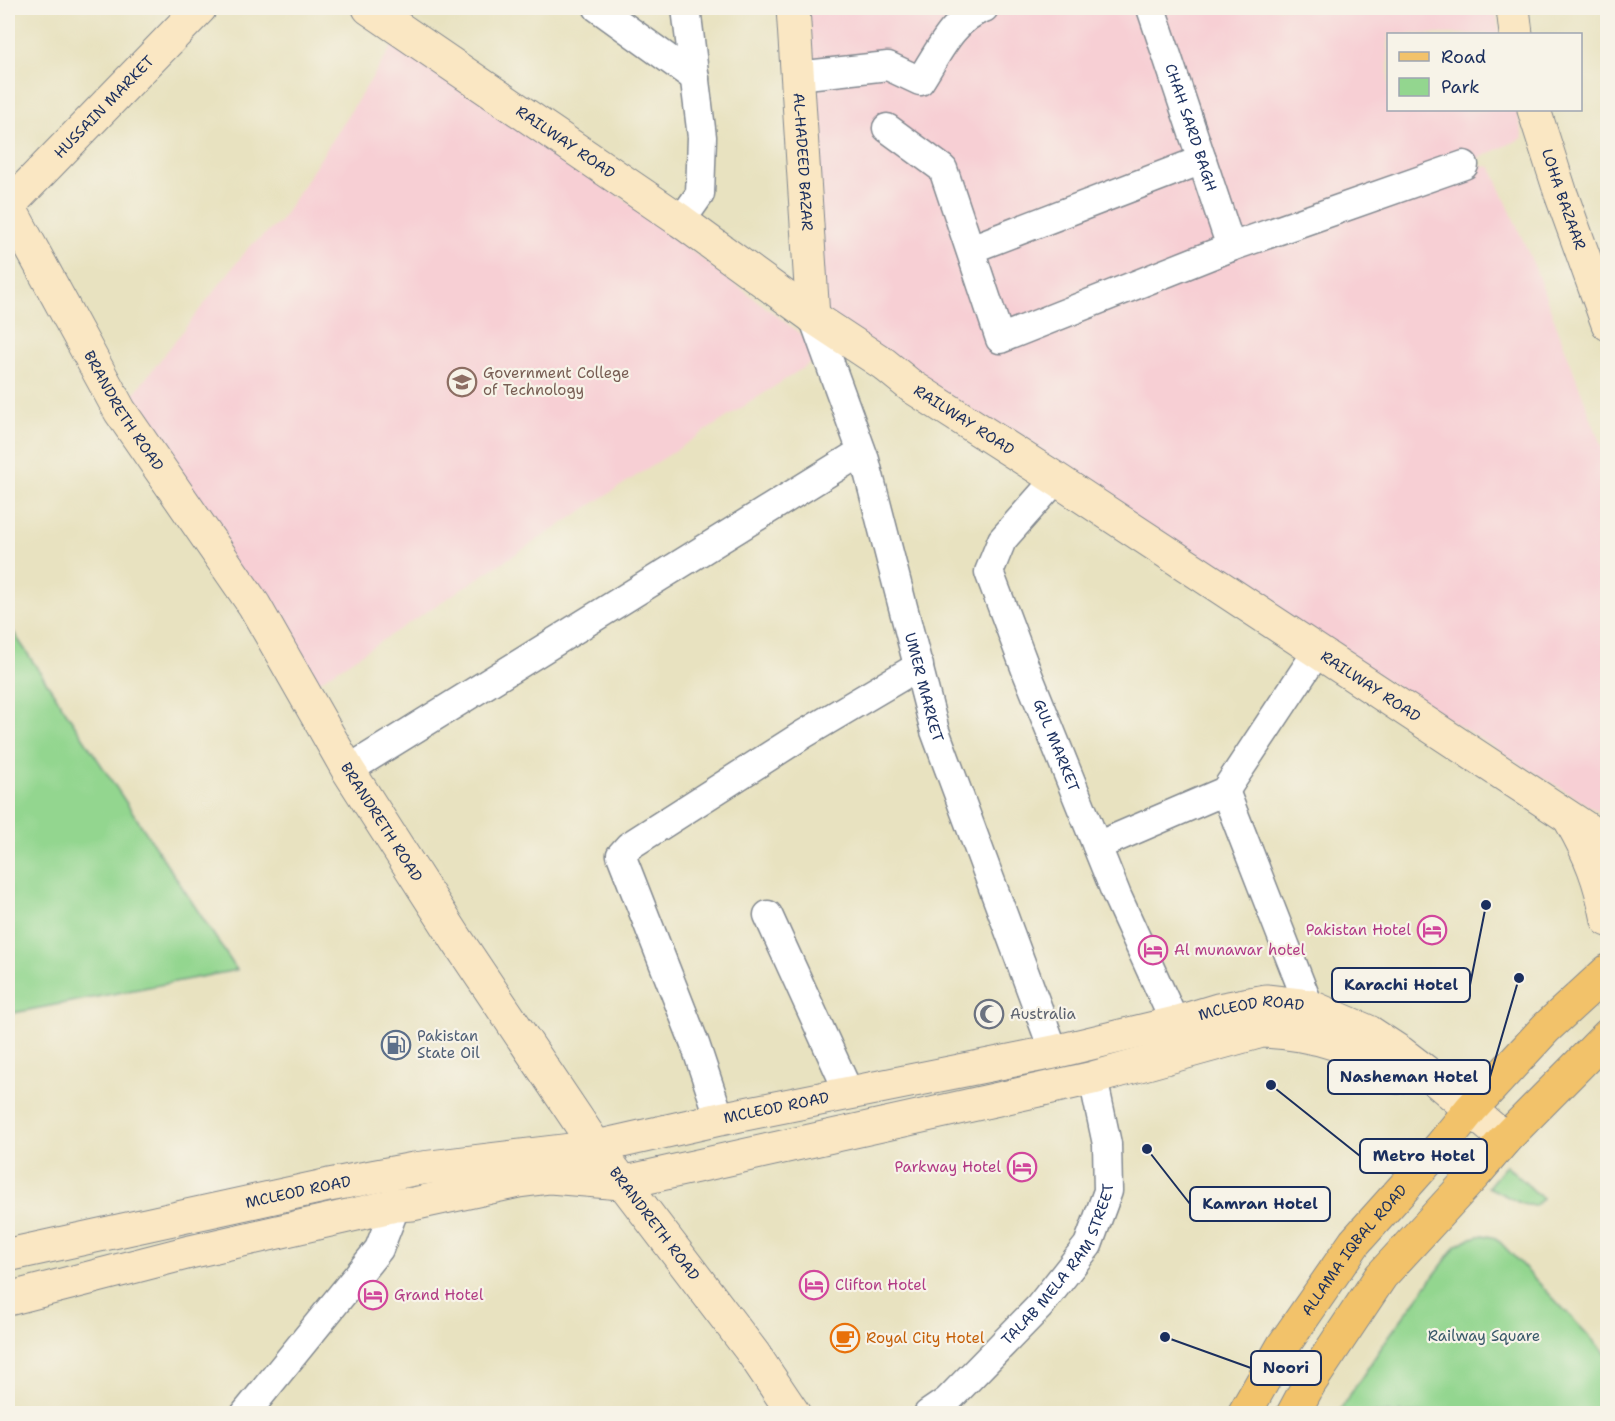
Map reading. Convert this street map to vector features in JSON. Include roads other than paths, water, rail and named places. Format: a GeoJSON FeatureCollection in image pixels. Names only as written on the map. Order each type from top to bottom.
{"type":"FeatureCollection","features":[{"type":"Feature","properties":{"kind":"main road","name":"HUSSAIN MARKET"},"geometry":{"type":"LineString","coordinates":[[8,206],[200,8]]}},
{"type":"Feature","properties":{"kind":"main road","name":"RAILWAY ROAD"},"geometry":{"type":"LineString","coordinates":[[369,8],[681,221],[813,317],[884,364],[911,386],[1608,843]]}},
{"type":"Feature","properties":{"kind":"main road","name":"AL-HADEED BAZAR"},"geometry":{"type":"LineString","coordinates":[[793,8],[813,317]]}},
{"type":"Feature","properties":{"kind":"main road"},"geometry":{"type":"LineString","coordinates":[[1513,8],[1516,33]]}},
{"type":"Feature","properties":{"kind":"main road","name":"LOHA BAZAAR"},"geometry":{"type":"LineString","coordinates":[[1534,111],[1564,205],[1608,324]]}},
{"type":"Feature","properties":{"kind":"main road","name":"BRANDRETH ROAD"},"geometry":{"type":"LineString","coordinates":[[8,206],[120,411],[254,605],[348,770],[457,940],[596,1148],[753,1353],[794,1413]]}},
{"type":"Feature","properties":{"kind":"main road","name":"RAILWAY ROAD"},"geometry":{"type":"LineString","coordinates":[[1570,819],[1592,861],[1602,887],[1608,920]]}},
{"type":"Feature","properties":{"kind":"main road","name":"ALLAMA IQBAL ROAD"},"geometry":{"type":"LineString","coordinates":[[1244,1413],[1283,1346],[1355,1242],[1441,1146],[1463,1118],[1546,1028],[1608,971]]}},
{"type":"Feature","properties":{"kind":"main road","name":"MCLEOD ROAD"},"geometry":{"type":"LineString","coordinates":[[8,1255],[329,1185],[414,1170],[596,1148],[720,1119],[1054,1052],[1175,1023],[1218,1010],[1266,1001],[1309,1006],[1351,1024],[1385,1043],[1431,1076],[1463,1118]]}},
{"type":"Feature","properties":{"kind":"main road","name":"MCLEOD ROAD"},"geometry":{"type":"LineString","coordinates":[[8,1299],[190,1252],[396,1205],[413,1204],[519,1181],[550,1177],[621,1183],[1093,1078],[1262,1031],[1288,1032],[1328,1041],[1367,1057],[1463,1118],[1498,1148]]}},
{"type":"Feature","properties":{"kind":"main road"},"geometry":{"type":"LineString","coordinates":[[1293,1413],[1309,1384],[1381,1276],[1498,1148],[1608,1035]]}},
{"type":"Feature","properties":{"kind":"street"},"geometry":{"type":"LineString","coordinates":[[597,8],[695,78]]}},
{"type":"Feature","properties":{"kind":"street"},"geometry":{"type":"LineString","coordinates":[[681,221],[700,194],[702,136],[686,8]]}},
{"type":"Feature","properties":{"kind":"street"},"geometry":{"type":"LineString","coordinates":[[797,76],[888,66],[920,81],[956,26],[974,11],[984,8]]}},
{"type":"Feature","properties":{"kind":"street","name":"CHAH SARD BAGH"},"geometry":{"type":"LineString","coordinates":[[1151,8],[1231,247]]}},
{"type":"Feature","properties":{"kind":"street"},"geometry":{"type":"LineString","coordinates":[[887,128],[943,169],[1000,339],[1231,247],[1464,165]]}},
{"type":"Feature","properties":{"kind":"street"},"geometry":{"type":"LineString","coordinates":[[971,249],[1202,160]]}},
{"type":"Feature","properties":{"kind":"street","name":"UMER MARKET"},"geometry":{"type":"LineString","coordinates":[[813,317],[861,452],[935,730],[1054,1052]]}},
{"type":"Feature","properties":{"kind":"street"},"geometry":{"type":"LineString","coordinates":[[348,770],[861,452]]}},
{"type":"Feature","properties":{"kind":"street","name":"GUL MARKET"},"geometry":{"type":"LineString","coordinates":[[1056,479],[1002,540],[989,572],[1030,681],[1117,896],[1175,1023]]}},
{"type":"Feature","properties":{"kind":"street"},"geometry":{"type":"LineString","coordinates":[[1097,846],[1225,791],[1317,652]]}},
{"type":"Feature","properties":{"kind":"street"},"geometry":{"type":"LineString","coordinates":[[720,1119],[695,1044],[621,855],[629,846],[804,734],[919,666]]}},
{"type":"Feature","properties":{"kind":"street"},"geometry":{"type":"LineString","coordinates":[[1225,791],[1309,1006]]}},
{"type":"Feature","properties":{"kind":"street"},"geometry":{"type":"LineString","coordinates":[[768,915],[849,1093]]}},
{"type":"Feature","properties":{"kind":"street","name":"TALAB MELA RAM STREET"},"geometry":{"type":"LineString","coordinates":[[928,1413],[947,1401],[1032,1314],[1088,1245],[1107,1191],[1107,1144],[1093,1078]]}},
{"type":"Feature","properties":{"kind":"street"},"geometry":{"type":"LineString","coordinates":[[245,1413],[379,1249],[396,1205]]}},
{"type":"Feature","properties":{"kind":"place","name":"Government College of Technology"},"geometry":{"type":"Point","coordinates":[462,382]}},
{"type":"Feature","properties":{"kind":"place","name":"Karachi Hotel"},"geometry":{"type":"Point","coordinates":[1486,905]}},
{"type":"Feature","properties":{"kind":"place","name":"Pakistan Hotel"},"geometry":{"type":"Point","coordinates":[1432,930]}},
{"type":"Feature","properties":{"kind":"place","name":"Al munawar hotel"},"geometry":{"type":"Point","coordinates":[1153,950]}},
{"type":"Feature","properties":{"kind":"place","name":"Nasheman Hotel"},"geometry":{"type":"Point","coordinates":[1519,978]}},
{"type":"Feature","properties":{"kind":"place","name":"Australia"},"geometry":{"type":"Point","coordinates":[989,1014]}},
{"type":"Feature","properties":{"kind":"place","name":"Pakistan State Oil"},"geometry":{"type":"Point","coordinates":[396,1045]}},
{"type":"Feature","properties":{"kind":"place","name":"Metro Hotel"},"geometry":{"type":"Point","coordinates":[1271,1085]}},
{"type":"Feature","properties":{"kind":"place","name":"Kamran Hotel"},"geometry":{"type":"Point","coordinates":[1147,1149]}},
{"type":"Feature","properties":{"kind":"place","name":"Parkway Hotel"},"geometry":{"type":"Point","coordinates":[1022,1167]}},
{"type":"Feature","properties":{"kind":"place","name":"Clifton Hotel"},"geometry":{"type":"Point","coordinates":[814,1285]}},
{"type":"Feature","properties":{"kind":"place","name":"Grand Hotel"},"geometry":{"type":"Point","coordinates":[373,1295]}},
{"type":"Feature","properties":{"kind":"place","name":"Noori"},"geometry":{"type":"Point","coordinates":[1165,1337]}},
{"type":"Feature","properties":{"kind":"place","name":"Royal City Hotel"},"geometry":{"type":"Point","coordinates":[845,1338]}},
{"type":"Feature","properties":{"kind":"park label","name":"Railway Square"},"geometry":{"type":"Point","coordinates":[1484,1336]}}]}
